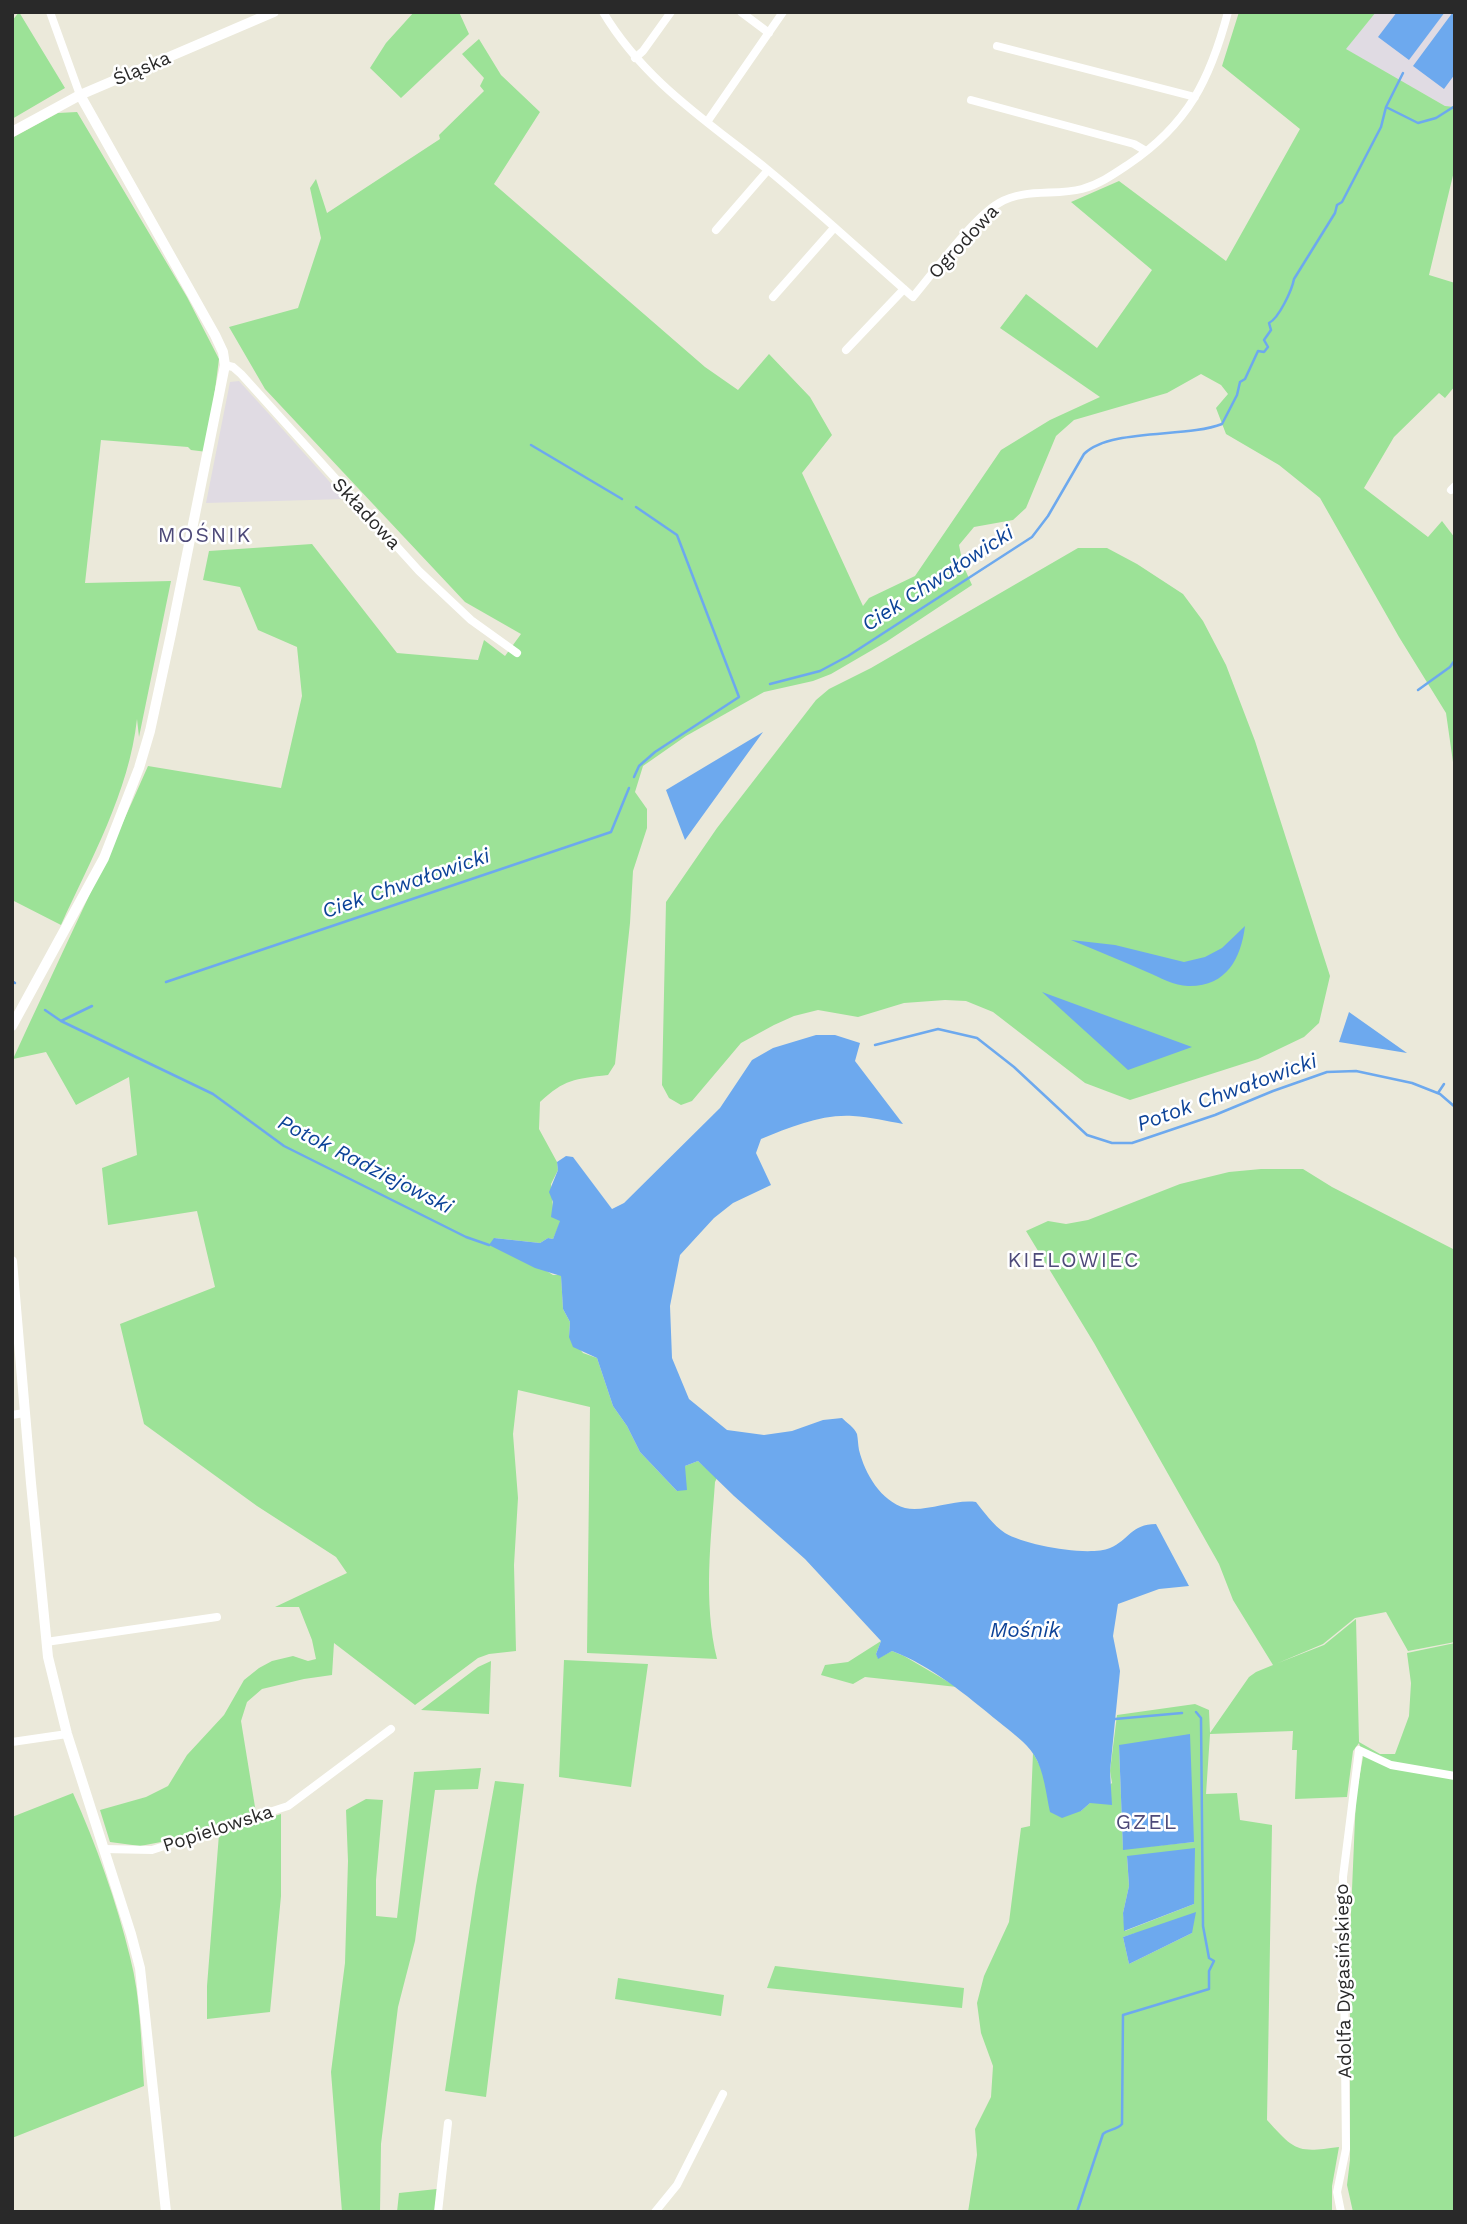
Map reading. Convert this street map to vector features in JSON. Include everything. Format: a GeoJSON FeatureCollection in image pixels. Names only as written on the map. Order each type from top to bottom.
{"type":"FeatureCollection","features":[{"type":"Feature","properties":{"kind":"street"},"geometry":{"type":"LineString","coordinates":[[12,1026],[104,858],[139,768],[171,634],[225,365],[223,352],[215,335],[80,95],[50,12]]}},
{"type":"Feature","properties":{"kind":"street","name":"Śląska"},"geometry":{"type":"LineString","coordinates":[[12,132],[80,95],[274,12]]}},
{"type":"Feature","properties":{"kind":"street","name":"Ogrodowa"},"geometry":{"type":"LineString","coordinates":[[603,12],[635,58],[913,297],[980,219],[1001,202],[1021,194],[1087,188],[1106,179],[1170,132],[1195,97],[1220,43],[1228,12]]}},
{"type":"Feature","properties":{"kind":"street"},"geometry":{"type":"LineString","coordinates":[[635,58],[671,12]]}},
{"type":"Feature","properties":{"kind":"street"},"geometry":{"type":"LineString","coordinates":[[741,12],[769,33]]}},
{"type":"Feature","properties":{"kind":"street"},"geometry":{"type":"LineString","coordinates":[[707,122],[783,12]]}},
{"type":"Feature","properties":{"kind":"street"},"geometry":{"type":"LineString","coordinates":[[997,46],[1195,97]]}},
{"type":"Feature","properties":{"kind":"street"},"geometry":{"type":"LineString","coordinates":[[971,100],[1134,144],[1146,151]]}},
{"type":"Feature","properties":{"kind":"street"},"geometry":{"type":"LineString","coordinates":[[716,230],[768,170]]}},
{"type":"Feature","properties":{"kind":"street"},"geometry":{"type":"LineString","coordinates":[[773,297],[834,228]]}},
{"type":"Feature","properties":{"kind":"street","name":"Ogrodowa"},"geometry":{"type":"LineString","coordinates":[[846,350],[904,289]]}},
{"type":"Feature","properties":{"kind":"street","name":"Składowa"},"geometry":{"type":"LineString","coordinates":[[225,365],[236,370],[451,603],[517,653]]}},
{"type":"Feature","properties":{"kind":"street"},"geometry":{"type":"LineString","coordinates":[[12,1261],[46,1642],[67,1734],[140,1968],[166,2212]]}},
{"type":"Feature","properties":{"kind":"street"},"geometry":{"type":"LineString","coordinates":[[12,1415],[24,1413]]}},
{"type":"Feature","properties":{"kind":"street"},"geometry":{"type":"LineString","coordinates":[[46,1642],[217,1617]]}},
{"type":"Feature","properties":{"kind":"street","name":"Popielowska"},"geometry":{"type":"LineString","coordinates":[[104,1849],[152,1850],[288,1806],[391,1728]]}},
{"type":"Feature","properties":{"kind":"street"},"geometry":{"type":"LineString","coordinates":[[12,1742],[67,1734]]}},
{"type":"Feature","properties":{"kind":"street","name":"Adolfa Dygasińskiego"},"geometry":{"type":"LineString","coordinates":[[1341,2212],[1337,2192],[1346,2149],[1343,1877],[1359,1749],[1391,1765],[1455,1776]]}},
{"type":"Feature","properties":{"kind":"street"},"geometry":{"type":"LineString","coordinates":[[655,2212],[677,2185],[723,2094]]}},
{"type":"Feature","properties":{"kind":"street"},"geometry":{"type":"LineString","coordinates":[[438,2212],[448,2123]]}},
{"type":"Feature","properties":{"kind":"shaded area"},"geometry":{"type":"Polygon","coordinates":[[[1376,12],[1455,12],[1455,107],[1445,106],[1345,49],[1376,12]]]}},
{"type":"Feature","properties":{"kind":"shaded area"},"geometry":{"type":"Polygon","coordinates":[[[239,381],[345,499],[206,503],[230,382],[239,381]]]}},
{"type":"Feature","properties":{"kind":"green space"},"geometry":{"type":"Polygon","coordinates":[[[19,12],[65,88],[12,119],[12,21],[19,12]]]}},
{"type":"Feature","properties":{"kind":"green space"},"geometry":{"type":"Polygon","coordinates":[[[414,12],[459,12],[469,34],[401,98],[370,68],[386,43],[414,12]]]}},
{"type":"Feature","properties":{"kind":"green space"},"geometry":{"type":"Polygon","coordinates":[[[1239,12],[1376,12],[1346,49],[1445,106],[1455,107],[1455,167],[1429,275],[1455,283],[1455,386],[1445,398],[1439,393],[1394,437],[1364,488],[1428,537],[1442,521],[1455,538],[1455,776],[1446,713],[1399,637],[1320,498],[1279,465],[1226,434],[1216,408],[1228,394],[1221,385],[1201,374],[1167,393],[1074,420],[1056,436],[1026,508],[1013,520],[974,527],[959,545],[963,565],[972,585],[886,642],[831,674],[764,692],[686,736],[643,766],[635,792],[647,809],[647,828],[633,871],[615,1064],[608,1075],[571,1081],[540,1102],[539,1129],[557,1162],[558,1170],[551,1184],[553,1208],[561,1221],[553,1239],[548,1238],[540,1243],[494,1238],[553,1275],[561,1275],[563,1309],[570,1322],[569,1336],[583,1353],[597,1358],[613,1406],[640,1452],[677,1491],[685,1466],[698,1461],[717,1478],[709,1593],[717,1659],[587,1653],[590,1407],[518,1390],[513,1434],[518,1498],[514,1565],[516,1651],[478,1658],[415,1705],[334,1643],[332,1675],[262,1689],[247,1702],[241,1721],[256,1813],[161,1842],[140,1846],[110,1842],[100,1810],[146,1797],[168,1786],[187,1755],[224,1715],[244,1680],[272,1661],[293,1656],[308,1661],[316,1659],[312,1640],[299,1607],[275,1607],[347,1573],[336,1557],[257,1506],[144,1424],[120,1324],[215,1287],[197,1211],[108,1225],[102,1168],[137,1155],[129,1077],[76,1105],[46,1052],[13,1059],[148,766],[281,788],[302,696],[297,647],[258,630],[240,587],[203,580],[209,551],[312,544],[397,653],[478,660],[484,640],[505,656],[521,634],[465,602],[265,389],[229,327],[298,308],[321,238],[310,188],[316,179],[327,213],[440,139],[439,135],[484,91],[480,86],[484,78],[462,54],[479,39],[501,75],[540,112],[494,184],[705,367],[738,390],[769,354],[810,397],[832,435],[802,473],[863,606],[869,598],[915,576],[1001,450],[1050,420],[1100,397],[1000,328],[1026,294],[1097,348],[1152,270],[1071,202],[1119,181],[1226,261],[1300,129],[1222,66],[1239,12]]]}},
{"type":"Feature","properties":{"kind":"green space"},"geometry":{"type":"Polygon","coordinates":[[[77,112],[187,297],[219,359],[207,452],[191,450],[188,447],[101,440],[85,583],[171,581],[139,737],[137,719],[133,746],[117,799],[61,925],[12,900],[12,138],[58,113],[77,112]]]}},
{"type":"Feature","properties":{"kind":"green space"},"geometry":{"type":"Polygon","coordinates":[[[1078,548],[1107,548],[1183,594],[1203,621],[1226,665],[1255,741],[1330,976],[1319,1023],[1304,1037],[1258,1059],[1130,1100],[1085,1083],[993,1012],[966,1001],[904,1003],[858,1017],[818,1010],[794,1016],[741,1043],[692,1101],[681,1105],[669,1098],[662,1085],[666,902],[717,828],[816,700],[829,689],[871,668],[1078,548]]]}},
{"type":"Feature","properties":{"kind":"green space"},"geometry":{"type":"Polygon","coordinates":[[[1303,1169],[1332,1187],[1455,1250],[1455,1642],[1408,1651],[1386,1612],[1355,1618],[1323,1644],[1278,1663],[1324,1645],[1356,1619],[1359,1742],[1380,1754],[1395,1754],[1409,1716],[1411,1683],[1407,1653],[1455,1643],[1455,2212],[1353,2212],[1347,2185],[1350,2160],[1350,1936],[1356,1796],[1363,1757],[1359,1743],[1353,1751],[1347,1797],[1295,1799],[1297,1750],[1292,1750],[1293,1731],[1210,1734],[1206,1794],[1237,1793],[1240,1820],[1272,1825],[1267,2120],[1284,2138],[1298,2147],[1314,2150],[1339,2147],[1332,2186],[1332,2212],[968,2212],[977,2155],[975,2129],[991,2097],[993,2066],[981,2033],[977,2003],[984,1976],[1009,1922],[1021,1828],[1030,1826],[1033,1753],[1039,1764],[1081,1811],[1112,1783],[1110,1771],[1117,1715],[1195,1704],[1209,1710],[1210,1733],[1249,1677],[1273,1665],[1233,1600],[1219,1564],[1094,1343],[1026,1231],[1048,1221],[1066,1224],[1088,1220],[1180,1184],[1229,1172],[1303,1169]],[[1119,1745],[1123,1849],[1194,1842],[1119,1745]],[[1127,1857],[1129,1886],[1123,1913],[1125,1931],[1194,1904],[1127,1857]],[[1136,1933],[1123,1937],[1129,1964],[1192,1933],[1136,1933]]]}},
{"type":"Feature","properties":{"kind":"green space"},"geometry":{"type":"Polygon","coordinates":[[[881,1641],[876,1654],[878,1658],[892,1651],[957,1687],[865,1677],[853,1684],[821,1675],[825,1665],[848,1662],[881,1641]]]}},
{"type":"Feature","properties":{"kind":"green space"},"geometry":{"type":"Polygon","coordinates":[[[564,1660],[648,1664],[631,1787],[559,1777],[564,1660]]]}},
{"type":"Feature","properties":{"kind":"green space"},"geometry":{"type":"Polygon","coordinates":[[[491,1661],[489,1714],[421,1710],[478,1667],[491,1661]]]}},
{"type":"Feature","properties":{"kind":"green space"},"geometry":{"type":"Polygon","coordinates":[[[481,1768],[478,1789],[435,1790],[415,1941],[398,2007],[381,2144],[380,2212],[342,2212],[331,2072],[345,1963],[348,1861],[346,1810],[366,1799],[383,1800],[376,1880],[376,1916],[397,1918],[414,1772],[481,1768]]]}},
{"type":"Feature","properties":{"kind":"green space"},"geometry":{"type":"Polygon","coordinates":[[[495,1781],[524,1784],[486,2097],[445,2091],[495,1781]]]}},
{"type":"Feature","properties":{"kind":"green space"},"geometry":{"type":"Polygon","coordinates":[[[73,1793],[105,1874],[134,1973],[144,2086],[12,2138],[12,1817],[73,1793]]]}},
{"type":"Feature","properties":{"kind":"green space"},"geometry":{"type":"Polygon","coordinates":[[[281,1814],[281,1896],[270,2012],[207,2019],[207,1986],[219,1834],[281,1814]]]}},
{"type":"Feature","properties":{"kind":"green space"},"geometry":{"type":"Polygon","coordinates":[[[775,1966],[964,1988],[962,2008],[767,1988],[775,1966]]]}},
{"type":"Feature","properties":{"kind":"green space"},"geometry":{"type":"Polygon","coordinates":[[[618,1978],[724,1995],[721,2016],[615,1999],[618,1978]]]}},
{"type":"Feature","properties":{"kind":"green space"},"geometry":{"type":"Polygon","coordinates":[[[437,2189],[435,2212],[397,2212],[399,2193],[437,2189]]]}},
{"type":"Feature","properties":{"kind":"water"},"geometry":{"type":"Polygon","coordinates":[[[1397,12],[1445,12],[1409,60],[1378,37],[1397,12]]]}},
{"type":"Feature","properties":{"kind":"water"},"geometry":{"type":"Polygon","coordinates":[[[1453,12],[1455,74],[1444,89],[1413,66],[1453,12]]]}},
{"type":"Feature","properties":{"kind":"water"},"geometry":{"type":"Polygon","coordinates":[[[763,732],[685,840],[666,790],[763,732]]]}},
{"type":"Feature","properties":{"kind":"water"},"geometry":{"type":"Polygon","coordinates":[[[1245,926],[1240,949],[1229,969],[1212,982],[1201,985],[1183,986],[1172,983],[1071,940],[1115,945],[1184,962],[1205,957],[1222,948],[1245,926]]]}},
{"type":"Feature","properties":{"kind":"water"},"geometry":{"type":"Polygon","coordinates":[[[1042,992],[1192,1047],[1128,1070],[1042,992]]]}},
{"type":"Feature","properties":{"kind":"water"},"geometry":{"type":"Polygon","coordinates":[[[1349,1012],[1407,1053],[1339,1042],[1349,1012]]]}},
{"type":"Feature","properties":{"kind":"water","name":"Mośnik"},"geometry":{"type":"Polygon","coordinates":[[[816,1035],[835,1035],[860,1043],[855,1061],[903,1124],[859,1117],[829,1117],[806,1122],[761,1139],[756,1153],[771,1185],[733,1203],[714,1218],[680,1255],[670,1306],[672,1358],[689,1399],[727,1430],[764,1435],[842,1418],[857,1434],[862,1459],[875,1485],[881,1493],[905,1508],[921,1509],[958,1502],[976,1502],[993,1522],[1014,1537],[1057,1548],[1087,1551],[1110,1548],[1135,1529],[1156,1524],[1189,1586],[1159,1589],[1118,1604],[1113,1636],[1120,1671],[1110,1771],[1112,1805],[1090,1803],[1081,1811],[1062,1818],[1050,1812],[1040,1768],[1023,1741],[935,1673],[907,1657],[892,1651],[878,1659],[876,1654],[881,1641],[805,1559],[698,1461],[685,1466],[687,1490],[677,1491],[640,1452],[613,1406],[597,1358],[573,1347],[569,1337],[570,1322],[563,1309],[561,1276],[535,1268],[489,1245],[494,1238],[540,1243],[548,1238],[553,1239],[560,1221],[551,1217],[553,1202],[549,1192],[558,1170],[557,1162],[566,1156],[573,1157],[612,1209],[624,1203],[720,1108],[752,1060],[773,1048],[816,1035]]]}},
{"type":"Feature","properties":{"kind":"water"},"geometry":{"type":"Polygon","coordinates":[[[1190,1734],[1194,1842],[1123,1850],[1119,1745],[1190,1734]]]}},
{"type":"Feature","properties":{"kind":"water"},"geometry":{"type":"Polygon","coordinates":[[[1195,1848],[1194,1904],[1124,1931],[1123,1913],[1129,1886],[1127,1856],[1195,1848]]]}},
{"type":"Feature","properties":{"kind":"water"},"geometry":{"type":"Polygon","coordinates":[[[1196,1912],[1192,1933],[1129,1964],[1123,1937],[1196,1912]]]}},
{"type":"Feature","properties":{"kind":"waterway","name":"Ciek Chwałowicki"},"geometry":{"type":"LineString","coordinates":[[770,684],[820,671],[848,656],[1032,537],[1048,516],[1084,454],[1096,446],[1112,440],[1189,431],[1222,424],[1237,395],[1240,382],[1245,379],[1258,351],[1264,352],[1268,347],[1264,340],[1271,330],[1269,323],[1281,310],[1294,279],[1335,213],[1337,205],[1342,202],[1381,127],[1386,107],[1403,73]]}},
{"type":"Feature","properties":{"kind":"waterway"},"geometry":{"type":"LineString","coordinates":[[1386,107],[1418,123],[1436,118],[1455,106]]}},
{"type":"Feature","properties":{"kind":"waterway"},"geometry":{"type":"LineString","coordinates":[[531,445],[622,499]]}},
{"type":"Feature","properties":{"kind":"waterway"},"geometry":{"type":"LineString","coordinates":[[634,777],[639,766],[655,752],[739,697],[677,535],[636,507]]}},
{"type":"Feature","properties":{"kind":"waterway"},"geometry":{"type":"LineString","coordinates":[[1418,690],[1450,667],[1455,660]]}},
{"type":"Feature","properties":{"kind":"waterway","name":"Ciek Chwałowicki"},"geometry":{"type":"LineString","coordinates":[[166,982],[611,832],[629,788]]}},
{"type":"Feature","properties":{"kind":"waterway","name":"Ciek Chwałowicki"},"geometry":{"type":"LineString","coordinates":[[61,1021],[92,1006]]}},
{"type":"Feature","properties":{"kind":"waterway","name":"Potok Radziejowski"},"geometry":{"type":"LineString","coordinates":[[45,1010],[61,1021],[213,1094],[284,1146],[466,1237],[489,1245]]}},
{"type":"Feature","properties":{"kind":"waterway","name":"Potok Chwałowicki"},"geometry":{"type":"LineString","coordinates":[[875,1045],[938,1029],[977,1038],[1014,1067],[1087,1135],[1112,1143],[1132,1143],[1327,1072],[1356,1071],[1412,1083],[1440,1094],[1455,1107]]}},
{"type":"Feature","properties":{"kind":"waterway"},"geometry":{"type":"LineString","coordinates":[[1438,1093],[1444,1084]]}},
{"type":"Feature","properties":{"kind":"waterway","name":"Potok Radziejowski"},"geometry":{"type":"LineString","coordinates":[[1077,2212],[1103,2134],[1122,2124],[1123,2015],[1209,1989],[1209,1971],[1214,1961],[1209,1958],[1203,1926],[1201,1718],[1196,1712]]}},
{"type":"Feature","properties":{"kind":"waterway","name":"Potok Radziejowski"},"geometry":{"type":"LineString","coordinates":[[1115,1719],[1182,1713]]}},
{"type":"Feature","properties":{"kind":"district","name":"MOŚNIK"},"geometry":{"type":"Point","coordinates":[205,536]}},
{"type":"Feature","properties":{"kind":"district","name":"KIELOWIEC"},"geometry":{"type":"Point","coordinates":[1074,1261]}},
{"type":"Feature","properties":{"kind":"district","name":"GZEL"},"geometry":{"type":"Point","coordinates":[1147,1823]}}]}
